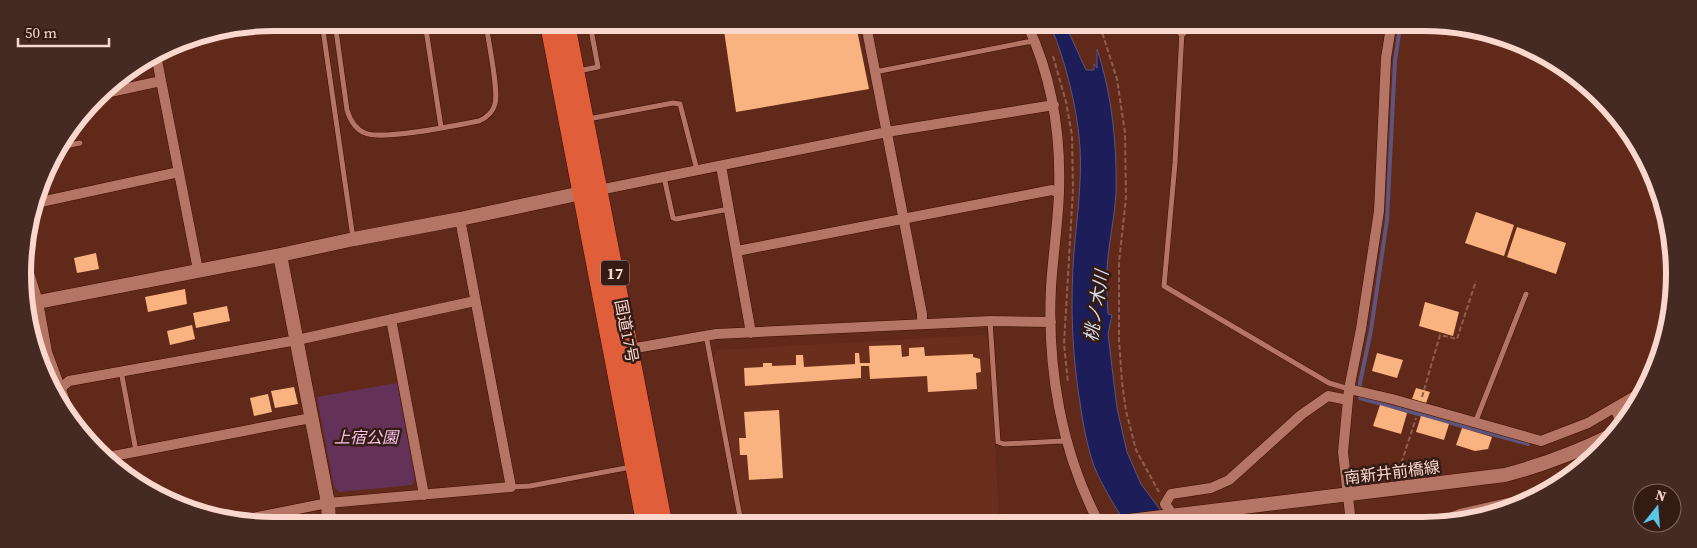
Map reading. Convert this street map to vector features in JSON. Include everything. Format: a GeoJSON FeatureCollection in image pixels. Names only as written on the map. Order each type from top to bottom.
{"type":"FeatureCollection","features":[{"type":"Feature","properties":{"kind":"highway","name":"国道17号"},"geometry":{"type":"LineString","coordinates":[[551,31],[630,349],[662,517]]}},
{"type":"Feature","properties":{"kind":"highway","name":"国道17号"},"geometry":{"type":"LineString","coordinates":[[567,31],[585,120],[590,191],[634,467],[644,517]]}},
{"type":"Feature","properties":{"kind":"street"},"geometry":{"type":"LineString","coordinates":[[867,31],[922,314],[922,324]]}},
{"type":"Feature","properties":{"kind":"street"},"geometry":{"type":"LineString","coordinates":[[1030,31],[1047,78],[1054,105],[1059,160],[1059,193],[1051,288],[1055,385],[1066,442],[1080,484],[1096,517]]}},
{"type":"Feature","properties":{"kind":"street"},"geometry":{"type":"LineString","coordinates":[[1351,517],[1343,452],[1349,389],[1379,211],[1386,68],[1391,31]]}},
{"type":"Feature","properties":{"kind":"street"},"geometry":{"type":"LineString","coordinates":[[157,61],[198,270]]}},
{"type":"Feature","properties":{"kind":"street"},"geometry":{"type":"LineString","coordinates":[[114,91],[162,81]]}},
{"type":"Feature","properties":{"kind":"street"},"geometry":{"type":"LineString","coordinates":[[62,392],[47,352],[33,302],[280,255],[354,238],[460,220],[590,191],[887,132],[1054,105]]}},
{"type":"Feature","properties":{"kind":"street"},"geometry":{"type":"LineString","coordinates":[[721,166],[751,333]]}},
{"type":"Feature","properties":{"kind":"street"},"geometry":{"type":"LineString","coordinates":[[43,202],[179,172]]}},
{"type":"Feature","properties":{"kind":"street"},"geometry":{"type":"LineString","coordinates":[[737,251],[1052,190],[1059,193]]}},
{"type":"Feature","properties":{"kind":"street"},"geometry":{"type":"LineString","coordinates":[[261,516],[328,503],[511,487],[460,220]]}},
{"type":"Feature","properties":{"kind":"street"},"geometry":{"type":"LineString","coordinates":[[280,255],[328,503],[329,517]]}},
{"type":"Feature","properties":{"kind":"street"},"geometry":{"type":"LineString","coordinates":[[61,388],[69,381],[297,340],[475,302]]}},
{"type":"Feature","properties":{"kind":"street"},"geometry":{"type":"LineString","coordinates":[[390,319],[424,495]]}},
{"type":"Feature","properties":{"kind":"street"},"geometry":{"type":"LineString","coordinates":[[630,349],[706,335],[990,321],[1051,322]]}},
{"type":"Feature","properties":{"kind":"street"},"geometry":{"type":"LineString","coordinates":[[1349,389],[1541,441],[1617,413],[1628,404]]}},
{"type":"Feature","properties":{"kind":"street"},"geometry":{"type":"LineString","coordinates":[[1172,514],[1171,494],[1211,488],[1229,480],[1301,415],[1328,396],[1348,400]]}},
{"type":"Feature","properties":{"kind":"street"},"geometry":{"type":"LineString","coordinates":[[113,456],[311,418]]}},
{"type":"Feature","properties":{"kind":"street","name":"南新井前橋線"},"geometry":{"type":"LineString","coordinates":[[1151,517],[1505,475],[1538,466],[1599,442]]}},
{"type":"Feature","properties":{"kind":"street"},"geometry":{"type":"LineString","coordinates":[[1460,514],[1474,511]]}},
{"type":"Feature","properties":{"kind":"lane"},"geometry":{"type":"LineString","coordinates":[[323,31],[354,238]]}},
{"type":"Feature","properties":{"kind":"lane"},"geometry":{"type":"LineString","coordinates":[[336,31],[347,110],[350,119],[358,128],[368,134],[382,136],[479,121],[489,114],[495,104],[496,92],[487,31]]}},
{"type":"Feature","properties":{"kind":"lane"},"geometry":{"type":"LineString","coordinates":[[427,31],[441,127]]}},
{"type":"Feature","properties":{"kind":"lane"},"geometry":{"type":"LineString","coordinates":[[575,71],[598,67],[591,31]]}},
{"type":"Feature","properties":{"kind":"lane"},"geometry":{"type":"LineString","coordinates":[[1182,31],[1175,163],[1164,286],[1329,383],[1349,389]]}},
{"type":"Feature","properties":{"kind":"lane"},"geometry":{"type":"LineString","coordinates":[[875,72],[1035,42]]}},
{"type":"Feature","properties":{"kind":"lane"},"geometry":{"type":"LineString","coordinates":[[585,120],[673,103],[680,104],[697,170]]}},
{"type":"Feature","properties":{"kind":"lane"},"geometry":{"type":"LineString","coordinates":[[68,145],[80,143]]}},
{"type":"Feature","properties":{"kind":"lane"},"geometry":{"type":"LineString","coordinates":[[664,177],[673,218],[729,209]]}},
{"type":"Feature","properties":{"kind":"lane"},"geometry":{"type":"LineString","coordinates":[[1475,423],[1526,294]]}},
{"type":"Feature","properties":{"kind":"lane"},"geometry":{"type":"LineString","coordinates":[[990,321],[998,442],[1004,444],[1066,442]]}},
{"type":"Feature","properties":{"kind":"lane"},"geometry":{"type":"LineString","coordinates":[[706,335],[740,517]]}},
{"type":"Feature","properties":{"kind":"lane"},"geometry":{"type":"LineString","coordinates":[[120,371],[136,451]]}},
{"type":"Feature","properties":{"kind":"lane"},"geometry":{"type":"LineString","coordinates":[[511,487],[530,486],[634,467]]}},
{"type":"Feature","properties":{"kind":"path"},"geometry":{"type":"LineString","coordinates":[[1102,31],[1117,80],[1125,133],[1126,198],[1119,262],[1119,340],[1126,411],[1136,450],[1172,514]]}},
{"type":"Feature","properties":{"kind":"path"},"geometry":{"type":"LineString","coordinates":[[1050,50],[1057,67],[1072,135],[1073,189],[1064,344],[1068,390]]}},
{"type":"Feature","properties":{"kind":"path"},"geometry":{"type":"LineString","coordinates":[[1399,470],[1440,335],[1456,339],[1476,281]]}},
{"type":"Feature","properties":{"kind":"shaded area"},"geometry":{"type":"Polygon","coordinates":[[[983,335],[989,341],[999,517],[744,517],[713,357],[718,350],[983,335]]]}},
{"type":"Feature","properties":{"kind":"shaded area"},"geometry":{"type":"Polygon","coordinates":[[[316,512],[321,517],[282,517],[316,512]]]}},
{"type":"Feature","properties":{"kind":"green space","name":"上宿公園"},"geometry":{"type":"Polygon","coordinates":[[[397,383],[415,480],[412,485],[339,492],[334,487],[317,397],[397,383]]]}},
{"type":"Feature","properties":{"kind":"water","name":"桃ノ木川"},"geometry":{"type":"Polygon","coordinates":[[[1053,31],[1068,31],[1086,70],[1094,70],[1094,64],[1097,68],[1097,49],[1102,66],[1113,120],[1116,156],[1115,209],[1108,257],[1107,286],[1108,314],[1112,315],[1108,334],[1117,408],[1127,452],[1141,484],[1166,517],[1121,517],[1097,473],[1087,443],[1075,366],[1072,328],[1073,271],[1080,186],[1080,147],[1070,85],[1053,31]]]}},
{"type":"Feature","properties":{"kind":"building"},"geometry":{"type":"Polygon","coordinates":[[[724,31],[857,31],[869,89],[736,112],[724,31]]]}},
{"type":"Feature","properties":{"kind":"building"},"geometry":{"type":"Polygon","coordinates":[[[1476,212],[1514,225],[1504,256],[1465,243],[1476,212]]]}},
{"type":"Feature","properties":{"kind":"building"},"geometry":{"type":"Polygon","coordinates":[[[1517,227],[1566,243],[1556,274],[1507,257],[1517,227]]]}},
{"type":"Feature","properties":{"kind":"building"},"geometry":{"type":"Polygon","coordinates":[[[96,253],[99,269],[77,273],[74,258],[96,253]]]}},
{"type":"Feature","properties":{"kind":"building"},"geometry":{"type":"Polygon","coordinates":[[[185,289],[187,304],[148,312],[145,297],[185,289]]]}},
{"type":"Feature","properties":{"kind":"building"},"geometry":{"type":"Polygon","coordinates":[[[1425,302],[1459,312],[1453,336],[1419,326],[1425,302]]]}},
{"type":"Feature","properties":{"kind":"building"},"geometry":{"type":"Polygon","coordinates":[[[227,306],[230,321],[196,328],[193,313],[227,306]]]}},
{"type":"Feature","properties":{"kind":"building"},"geometry":{"type":"Polygon","coordinates":[[[192,325],[195,339],[170,345],[167,331],[192,325]]]}},
{"type":"Feature","properties":{"kind":"building"},"geometry":{"type":"Polygon","coordinates":[[[901,345],[902,357],[909,356],[909,348],[924,347],[925,356],[973,354],[973,357],[980,359],[981,372],[976,373],[977,389],[928,392],[927,376],[870,379],[869,366],[861,366],[861,378],[745,386],[744,368],[763,367],[763,363],[772,363],[772,366],[796,365],[796,355],[803,355],[804,367],[855,364],[855,353],[859,353],[860,363],[870,363],[869,346],[901,345]]]}},
{"type":"Feature","properties":{"kind":"building"},"geometry":{"type":"Polygon","coordinates":[[[1377,353],[1403,360],[1397,378],[1372,371],[1377,353]]]}},
{"type":"Feature","properties":{"kind":"building"},"geometry":{"type":"Polygon","coordinates":[[[294,387],[298,404],[275,408],[271,391],[294,387]]]}},
{"type":"Feature","properties":{"kind":"building"},"geometry":{"type":"Polygon","coordinates":[[[1416,388],[1430,392],[1426,403],[1412,399],[1416,388]]]}},
{"type":"Feature","properties":{"kind":"building"},"geometry":{"type":"Polygon","coordinates":[[[268,394],[272,412],[254,416],[250,398],[268,394]]]}},
{"type":"Feature","properties":{"kind":"building"},"geometry":{"type":"Polygon","coordinates":[[[1380,405],[1407,413],[1401,434],[1373,426],[1380,405]]]}},
{"type":"Feature","properties":{"kind":"building"},"geometry":{"type":"Polygon","coordinates":[[[779,410],[783,478],[749,480],[747,455],[740,455],[739,438],[746,438],[744,412],[779,410]]]}},
{"type":"Feature","properties":{"kind":"building"},"geometry":{"type":"Polygon","coordinates":[[[1421,416],[1449,424],[1444,440],[1416,432],[1421,416]]]}},
{"type":"Feature","properties":{"kind":"building"},"geometry":{"type":"Polygon","coordinates":[[[1462,428],[1492,437],[1488,449],[1475,451],[1456,445],[1462,428]]]}},
{"type":"Feature","properties":{"kind":"waterway"},"geometry":{"type":"LineString","coordinates":[[1399,31],[1395,61],[1387,220],[1371,330],[1360,383],[1360,398],[1528,444]]}}]}
